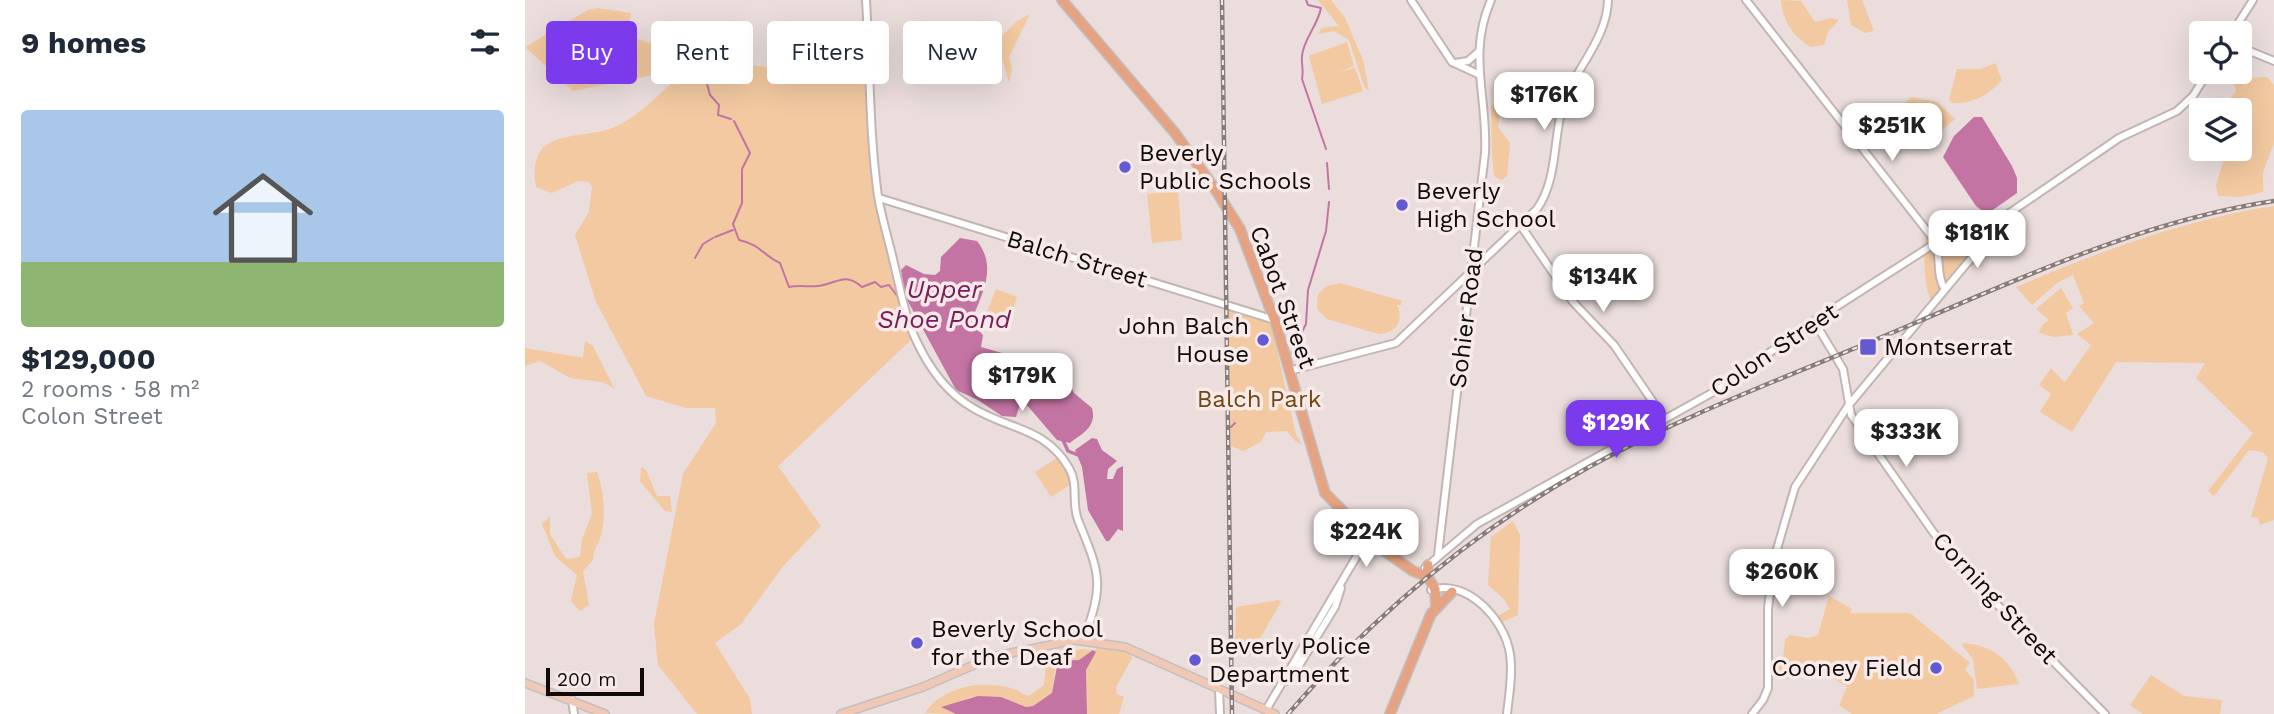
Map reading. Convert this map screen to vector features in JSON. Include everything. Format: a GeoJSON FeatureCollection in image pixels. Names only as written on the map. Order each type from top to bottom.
{"type":"FeatureCollection","features":[{"type":"Feature","properties":{"kind":"highway","name":"Cabot Street"},"geometry":{"type":"LineString","coordinates":[[1062,0],[1154,107],[1216,189],[1244,238],[1275,320],[1324,490],[1368,537],[1421,575],[1433,591]]}},
{"type":"Feature","properties":{"kind":"highway"},"geometry":{"type":"LineString","coordinates":[[1421,575],[1428,565]]}},
{"type":"Feature","properties":{"kind":"highway"},"geometry":{"type":"LineString","coordinates":[[1389,714],[1433,610],[1433,591]]}},
{"type":"Feature","properties":{"kind":"highway"},"geometry":{"type":"LineString","coordinates":[[1433,610],[1452,592]]}},
{"type":"Feature","properties":{"kind":"main road"},"geometry":{"type":"LineString","coordinates":[[866,0],[879,198],[911,328],[939,378],[972,408],[1039,436],[1064,460],[1073,477],[1075,514],[1093,555],[1098,575],[1098,595],[1083,640]]}},
{"type":"Feature","properties":{"kind":"main road"},"geometry":{"type":"LineString","coordinates":[[1411,0],[1452,62],[1478,74]]}},
{"type":"Feature","properties":{"kind":"main road","name":"Sohier Road"},"geometry":{"type":"LineString","coordinates":[[1437,556],[1486,131],[1477,53],[1481,26],[1491,0]]}},
{"type":"Feature","properties":{"kind":"main road"},"geometry":{"type":"LineString","coordinates":[[1746,0],[1936,244],[1940,259],[1940,280],[1944,288]]}},
{"type":"Feature","properties":{"kind":"main road"},"geometry":{"type":"LineString","coordinates":[[2240,21],[2253,0]]}},
{"type":"Feature","properties":{"kind":"main road"},"geometry":{"type":"LineString","coordinates":[[1289,371],[1390,346],[1411,331],[1521,226],[1546,193],[1564,102],[1597,38],[1608,3]]}},
{"type":"Feature","properties":{"kind":"main road"},"geometry":{"type":"LineString","coordinates":[[2252,52],[2274,61]]}},
{"type":"Feature","properties":{"kind":"main road"},"geometry":{"type":"LineString","coordinates":[[1452,62],[1464,63],[1477,53]]}},
{"type":"Feature","properties":{"kind":"main road"},"geometry":{"type":"LineString","coordinates":[[1752,714],[1768,688],[1771,573],[1795,488],[1847,406],[2008,214],[2119,138],[2176,111],[2193,96],[2200,84]]}},
{"type":"Feature","properties":{"kind":"main road","name":"Balch Street"},"geometry":{"type":"LineString","coordinates":[[879,198],[1275,320]]}},
{"type":"Feature","properties":{"kind":"main road","name":"Colon Street"},"geometry":{"type":"LineString","coordinates":[[1428,565],[1470,528],[1506,505],[1717,390],[1815,321],[1936,244],[1981,228],[2008,214]]}},
{"type":"Feature","properties":{"kind":"main road"},"geometry":{"type":"LineString","coordinates":[[1521,226],[1573,303],[1614,345],[1664,418]]}},
{"type":"Feature","properties":{"kind":"main road"},"geometry":{"type":"LineString","coordinates":[[1981,228],[1989,234]]}},
{"type":"Feature","properties":{"kind":"main road"},"geometry":{"type":"LineString","coordinates":[[1473,256],[1483,262]]}},
{"type":"Feature","properties":{"kind":"main road"},"geometry":{"type":"LineString","coordinates":[[1458,287],[1469,292]]}},
{"type":"Feature","properties":{"kind":"main road"},"geometry":{"type":"LineString","coordinates":[[1815,321],[1843,369],[1848,388],[1847,406]]}},
{"type":"Feature","properties":{"kind":"main road","name":"Corning Street"},"geometry":{"type":"LineString","coordinates":[[1847,406],[1947,550],[2105,714]]}},
{"type":"Feature","properties":{"kind":"main road"},"geometry":{"type":"LineString","coordinates":[[1266,710],[1286,681],[1292,677],[1327,621],[1341,587],[1368,537]]}},
{"type":"Feature","properties":{"kind":"main road","name":"Colon Street"},"geometry":{"type":"LineString","coordinates":[[1421,575],[1437,556]]}},
{"type":"Feature","properties":{"kind":"main road"},"geometry":{"type":"LineString","coordinates":[[1433,591],[1457,589],[1468,595],[1487,610],[1509,646],[1511,673],[1507,714]]}},
{"type":"Feature","properties":{"kind":"main road"},"geometry":{"type":"LineString","coordinates":[[1433,591],[1468,595]]}},
{"type":"Feature","properties":{"kind":"main road"},"geometry":{"type":"LineString","coordinates":[[841,714],[923,687],[992,657],[1040,645],[1083,640],[1125,647],[1275,714]]}},
{"type":"Feature","properties":{"kind":"main road"},"geometry":{"type":"LineString","coordinates":[[525,683],[605,714]]}},
{"type":"Feature","properties":{"kind":"main road"},"geometry":{"type":"LineString","coordinates":[[1219,690],[1220,714]]}},
{"type":"Feature","properties":{"kind":"main road"},"geometry":{"type":"LineString","coordinates":[[572,700],[574,714]]}},
{"type":"Feature","properties":{"kind":"green space"},"geometry":{"type":"Polygon","coordinates":[[[1318,0],[1331,0],[1345,18],[1363,60],[1369,91],[1364,86],[1349,40],[1334,31],[1318,34],[1322,28],[1339,26],[1318,0]]]}},
{"type":"Feature","properties":{"kind":"green space"},"geometry":{"type":"Polygon","coordinates":[[[1781,0],[1801,1],[1815,22],[1831,18],[1839,20],[1828,32],[1824,45],[1811,47],[1794,33],[1786,21],[1781,0]]]}},
{"type":"Feature","properties":{"kind":"green space"},"geometry":{"type":"Polygon","coordinates":[[[1847,0],[1862,0],[1874,31],[1865,33],[1851,25],[1847,0]]]}},
{"type":"Feature","properties":{"kind":"green space"},"geometry":{"type":"Polygon","coordinates":[[[597,8],[631,13],[630,21],[569,21],[597,8]]]}},
{"type":"Feature","properties":{"kind":"green space"},"geometry":{"type":"Polygon","coordinates":[[[1030,14],[1009,57],[1012,69],[1009,83],[1002,61],[1002,35],[1017,21],[1030,14]]]}},
{"type":"Feature","properties":{"kind":"green space"},"geometry":{"type":"Polygon","coordinates":[[[546,35],[546,66],[525,47],[546,35]]]}},
{"type":"Feature","properties":{"kind":"green space"},"geometry":{"type":"Polygon","coordinates":[[[637,39],[651,43],[651,75],[637,78],[637,39]]]}},
{"type":"Feature","properties":{"kind":"green space"},"geometry":{"type":"Polygon","coordinates":[[[1347,42],[1354,66],[1339,72],[1355,68],[1363,91],[1322,104],[1309,56],[1347,42]]]}},
{"type":"Feature","properties":{"kind":"green space"},"geometry":{"type":"Polygon","coordinates":[[[1995,63],[2002,80],[1992,90],[1967,102],[1953,103],[1949,100],[1957,69],[1981,69],[1995,63]]]}},
{"type":"Feature","properties":{"kind":"green space"},"geometry":{"type":"Polygon","coordinates":[[[753,65],[767,67],[767,84],[867,84],[874,199],[911,340],[778,466],[821,526],[784,565],[741,624],[715,643],[750,699],[752,714],[697,714],[658,665],[654,624],[683,474],[716,423],[715,408],[686,408],[646,396],[596,302],[575,235],[589,212],[592,187],[589,182],[578,181],[552,193],[536,187],[535,166],[540,152],[549,143],[607,130],[643,109],[671,84],[753,84],[753,65]]]}},
{"type":"Feature","properties":{"kind":"green space"},"geometry":{"type":"Polygon","coordinates":[[[2267,77],[2274,85],[2274,143],[2263,172],[2263,192],[2241,197],[2218,196],[2216,185],[2223,161],[2252,161],[2252,98],[2230,98],[2236,92],[2234,84],[2252,84],[2252,78],[2267,77]]]}},
{"type":"Feature","properties":{"kind":"green space"},"geometry":{"type":"Polygon","coordinates":[[[565,84],[608,84],[573,91],[565,84]]]}},
{"type":"Feature","properties":{"kind":"green space"},"geometry":{"type":"Polygon","coordinates":[[[1912,97],[1937,102],[1955,119],[1929,141],[1898,108],[1912,97]]]}},
{"type":"Feature","properties":{"kind":"green space"},"geometry":{"type":"Polygon","coordinates":[[[1496,101],[1500,112],[1498,127],[1510,143],[1507,176],[1502,180],[1495,177],[1493,166],[1491,107],[1496,101]]]}},
{"type":"Feature","properties":{"kind":"green space"},"geometry":{"type":"Polygon","coordinates":[[[1178,191],[1182,240],[1152,243],[1147,194],[1178,191]]]}},
{"type":"Feature","properties":{"kind":"green space"},"geometry":{"type":"Polygon","coordinates":[[[2274,206],[2274,520],[2260,525],[2258,518],[2251,517],[2268,458],[2263,452],[2249,450],[2214,496],[2208,491],[2253,433],[2196,378],[2205,363],[2116,362],[2072,432],[2040,412],[2051,394],[2039,385],[2051,368],[2064,382],[2068,378],[2091,345],[2077,334],[2094,323],[2079,306],[2084,303],[2073,275],[2057,283],[2032,305],[2016,287],[2143,238],[2209,219],[2274,206]]]}},
{"type":"Feature","properties":{"kind":"green space"},"geometry":{"type":"Polygon","coordinates":[[[1985,235],[1973,266],[1962,273],[1945,296],[1933,303],[1925,270],[1927,236],[1985,235]]]}},
{"type":"Feature","properties":{"kind":"green space"},"geometry":{"type":"Polygon","coordinates":[[[1340,283],[1402,301],[1401,305],[1397,305],[1400,316],[1397,325],[1390,331],[1379,334],[1327,319],[1317,309],[1318,294],[1326,286],[1340,283]]]}},
{"type":"Feature","properties":{"kind":"green space"},"geometry":{"type":"Polygon","coordinates":[[[2061,288],[2073,308],[2066,313],[2073,335],[2054,337],[2039,333],[2043,324],[2049,320],[2036,309],[2061,288]]]}},
{"type":"Feature","properties":{"kind":"green space"},"geometry":{"type":"Polygon","coordinates":[[[996,289],[1017,297],[1007,328],[986,323],[984,319],[996,289]]]}},
{"type":"Feature","properties":{"kind":"green space","name":"Balch Park"},"geometry":{"type":"Polygon","coordinates":[[[1228,309],[1271,323],[1296,435],[1302,444],[1296,442],[1287,431],[1266,432],[1261,442],[1243,451],[1231,446],[1228,309]]]}},
{"type":"Feature","properties":{"kind":"green space"},"geometry":{"type":"Polygon","coordinates":[[[585,341],[593,346],[614,388],[602,382],[570,378],[540,361],[525,366],[525,348],[583,357],[585,341]]]}},
{"type":"Feature","properties":{"kind":"green space"},"geometry":{"type":"Polygon","coordinates":[[[1057,458],[1066,469],[1071,484],[1051,497],[1035,472],[1057,458]]]}},
{"type":"Feature","properties":{"kind":"green space"},"geometry":{"type":"Polygon","coordinates":[[[641,467],[646,470],[657,496],[670,496],[672,512],[665,511],[640,481],[641,467]]]}},
{"type":"Feature","properties":{"kind":"green space"},"geometry":{"type":"Polygon","coordinates":[[[597,472],[603,503],[603,528],[593,560],[583,571],[589,605],[580,611],[571,601],[577,575],[555,556],[542,524],[550,516],[550,534],[566,559],[580,557],[582,539],[592,514],[587,473],[597,472]]]}},
{"type":"Feature","properties":{"kind":"green space"},"geometry":{"type":"Polygon","coordinates":[[[1513,521],[1520,535],[1518,615],[1502,622],[1498,616],[1510,609],[1503,598],[1488,585],[1491,537],[1513,521]]]}},
{"type":"Feature","properties":{"kind":"green space"},"geometry":{"type":"Polygon","coordinates":[[[1829,596],[1852,609],[1850,613],[1910,613],[1970,663],[1965,670],[1974,680],[1974,696],[1936,714],[1852,714],[1839,705],[1847,687],[1808,663],[1787,679],[1769,668],[1769,658],[1783,659],[1785,639],[1790,635],[1808,638],[1818,635],[1829,596]]]}},
{"type":"Feature","properties":{"kind":"green space"},"geometry":{"type":"Polygon","coordinates":[[[1279,600],[1281,602],[1250,656],[1235,648],[1236,607],[1279,600]]]}},
{"type":"Feature","properties":{"kind":"green space"},"geometry":{"type":"Polygon","coordinates":[[[1099,642],[1125,647],[1132,658],[1116,687],[1117,694],[1124,697],[1119,714],[1087,714],[1086,670],[1099,642]]]}},
{"type":"Feature","properties":{"kind":"green space"},"geometry":{"type":"Polygon","coordinates":[[[1964,643],[1991,650],[2005,660],[2019,684],[1977,689],[1973,659],[1962,645],[1964,643]]]}},
{"type":"Feature","properties":{"kind":"green space"},"geometry":{"type":"Polygon","coordinates":[[[1062,648],[1072,652],[1081,649],[1093,650],[1079,660],[1056,663],[1052,693],[1033,706],[1026,707],[1001,697],[970,697],[945,709],[956,714],[925,713],[932,704],[952,691],[976,685],[1002,686],[1029,696],[1044,685],[1047,655],[1062,648]]]}},
{"type":"Feature","properties":{"kind":"green space"},"geometry":{"type":"Polygon","coordinates":[[[2151,675],[2184,696],[2222,700],[2220,714],[2143,714],[2130,705],[2151,675]]]}},
{"type":"Feature","properties":{"kind":"water"},"geometry":{"type":"Polygon","coordinates":[[[1974,117],[1982,117],[2017,178],[2017,193],[1990,212],[1984,212],[1976,206],[1943,157],[1954,136],[1974,117]]]}},
{"type":"Feature","properties":{"kind":"water","name":"Upper Shoe Pond"},"geometry":{"type":"Polygon","coordinates":[[[960,238],[977,241],[987,262],[986,282],[971,323],[983,335],[981,347],[1020,358],[1021,368],[1039,379],[1068,381],[1074,393],[1092,408],[1091,425],[1070,443],[1057,440],[1026,404],[1020,404],[1016,417],[1002,416],[978,400],[956,390],[905,296],[901,270],[906,265],[924,274],[935,275],[940,271],[941,257],[960,238]]]}},
{"type":"Feature","properties":{"kind":"water"},"geometry":{"type":"Polygon","coordinates":[[[1092,438],[1097,439],[1102,450],[1117,461],[1108,469],[1107,479],[1113,479],[1117,469],[1123,466],[1123,531],[1118,529],[1109,541],[1106,541],[1088,510],[1082,467],[1075,450],[1092,438]]]}},
{"type":"Feature","properties":{"kind":"water"},"geometry":{"type":"Polygon","coordinates":[[[1093,650],[1096,652],[1086,670],[1087,714],[956,714],[941,707],[978,696],[1001,697],[1026,707],[1033,706],[1052,693],[1058,661],[1079,660],[1093,650]]]}},
{"type":"Feature","properties":{"kind":"waterway"},"geometry":{"type":"LineString","coordinates":[[1306,0],[1308,5],[1321,8],[1303,50],[1302,79],[1326,149]]}},
{"type":"Feature","properties":{"kind":"waterway"},"geometry":{"type":"LineString","coordinates":[[707,84],[710,95],[719,105],[718,115],[731,119]]}},
{"type":"Feature","properties":{"kind":"waterway"},"geometry":{"type":"LineString","coordinates":[[734,121],[750,153],[742,169],[742,203],[733,224],[739,240],[757,247],[780,263],[789,287],[818,286],[845,279],[862,287],[875,282],[881,287],[889,285],[898,297]]}},
{"type":"Feature","properties":{"kind":"waterway"},"geometry":{"type":"LineString","coordinates":[[1327,163],[1329,189]]}},
{"type":"Feature","properties":{"kind":"waterway"},"geometry":{"type":"LineString","coordinates":[[1291,354],[1306,324],[1308,290],[1326,231],[1329,202]]}},
{"type":"Feature","properties":{"kind":"waterway"},"geometry":{"type":"LineString","coordinates":[[715,237],[733,230]]}},
{"type":"Feature","properties":{"kind":"waterway"},"geometry":{"type":"LineString","coordinates":[[695,258],[703,244],[713,238]]}},
{"type":"Feature","properties":{"kind":"waterway"},"geometry":{"type":"LineString","coordinates":[[1231,427],[1235,423]]}},
{"type":"Feature","properties":{"kind":"waterway"},"geometry":{"type":"LineString","coordinates":[[1063,440],[1068,451],[1078,455]]}},
{"type":"Feature","properties":{"kind":"railway"},"geometry":{"type":"LineString","coordinates":[[1222,0],[1232,714]]}},
{"type":"Feature","properties":{"kind":"railway"},"geometry":{"type":"LineString","coordinates":[[1288,714],[1390,609],[1465,547],[1546,492],[1628,446],[1750,391],[2091,250],[2181,221],[2274,201]]}},
{"type":"Feature","properties":{"kind":"place","name":"Beverly Public Schools"},"geometry":{"type":"Point","coordinates":[1125,167]}},
{"type":"Feature","properties":{"kind":"place","name":"Beverly High School"},"geometry":{"type":"Point","coordinates":[1402,205]}},
{"type":"Feature","properties":{"kind":"place","name":"John Balch House"},"geometry":{"type":"Point","coordinates":[1263,340]}},
{"type":"Feature","properties":{"kind":"place","name":"Montserrat"},"geometry":{"type":"Point","coordinates":[1868,347]}},
{"type":"Feature","properties":{"kind":"place","name":"Beverly School for the Deaf"},"geometry":{"type":"Point","coordinates":[917,643]}},
{"type":"Feature","properties":{"kind":"place","name":"Beverly Police Department"},"geometry":{"type":"Point","coordinates":[1195,660]}},
{"type":"Feature","properties":{"kind":"place","name":"Cooney Field"},"geometry":{"type":"Point","coordinates":[1936,668]}}]}
